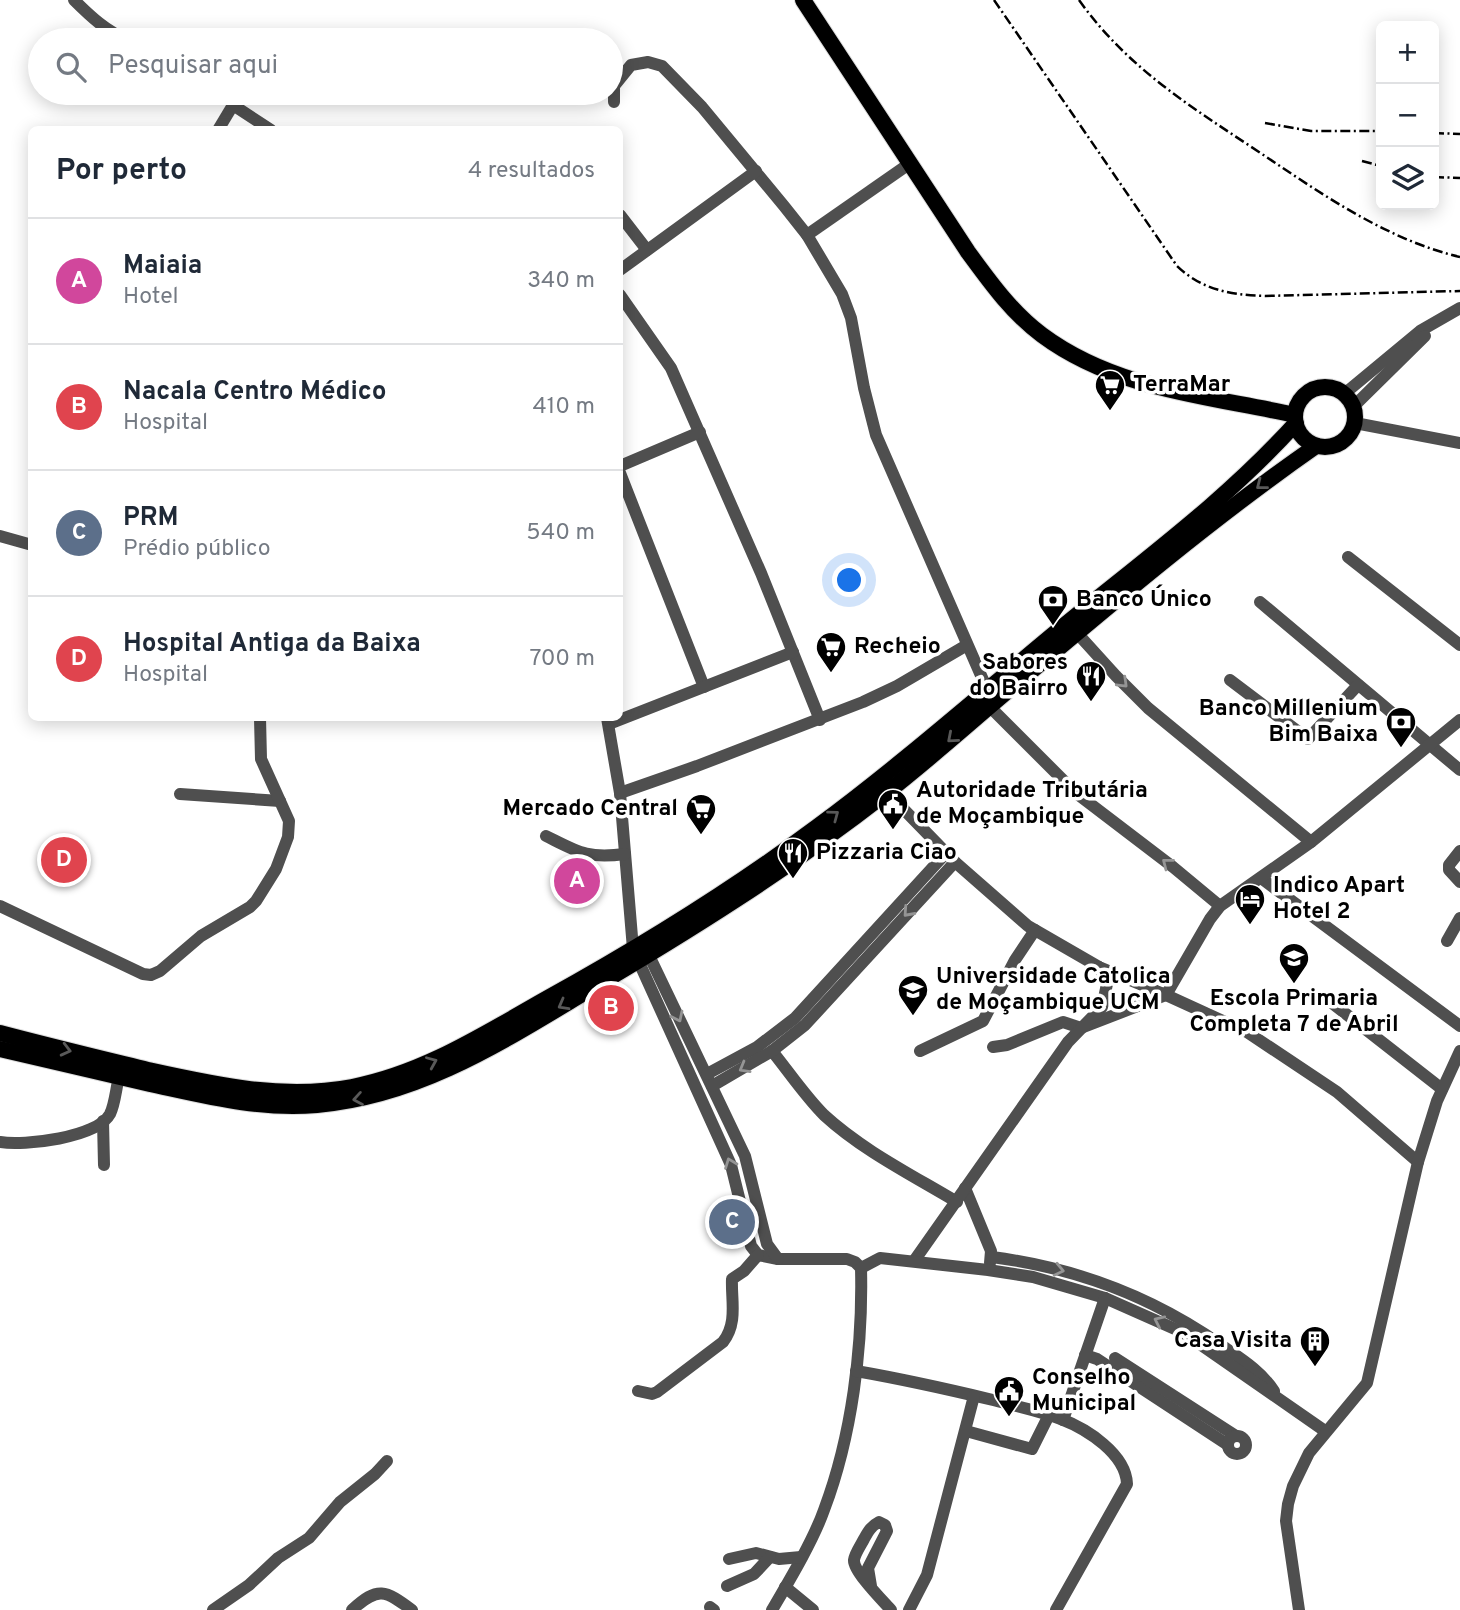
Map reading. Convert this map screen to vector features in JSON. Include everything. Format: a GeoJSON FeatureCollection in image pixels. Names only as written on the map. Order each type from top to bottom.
{"type":"FeatureCollection","features":[{"type":"Feature","properties":{"kind":"main road"},"geometry":{"type":"LineString","coordinates":[[803,0],[909,164],[996,289],[1042,335],[1082,359],[1131,380],[1295,419]]}},
{"type":"Feature","properties":{"kind":"main road"},"geometry":{"type":"LineString","coordinates":[[990,699],[1077,633],[1171,548],[1266,456],[1295,419],[1302,398],[1311,391],[1327,387],[1349,400],[1355,423],[1349,437],[1343,442],[1326,447],[1317,446],[1303,438],[1295,419]]}},
{"type":"Feature","properties":{"kind":"main road"},"geometry":{"type":"LineString","coordinates":[[0,1049],[237,1103],[266,1106],[313,1105],[367,1098],[400,1089],[440,1073],[640,952],[736,884],[882,787],[1171,548],[1317,446]]}},
{"type":"Feature","properties":{"kind":"main road"},"geometry":{"type":"LineString","coordinates":[[0,1033],[71,1052],[259,1092],[341,1088],[382,1080],[452,1053],[640,952]]}},
{"type":"Feature","properties":{"kind":"street"},"geometry":{"type":"LineString","coordinates":[[74,0],[106,28]]}},
{"type":"Feature","properties":{"kind":"street"},"geometry":{"type":"LineString","coordinates":[[623,75],[631,65],[648,62],[662,66],[702,107],[807,235],[848,306],[876,435],[922,536],[990,699],[1076,793],[1220,906]]}},
{"type":"Feature","properties":{"kind":"street"},"geometry":{"type":"LineString","coordinates":[[220,126],[228,105]]}},
{"type":"Feature","properties":{"kind":"street"},"geometry":{"type":"LineString","coordinates":[[239,105],[266,126]]}},
{"type":"Feature","properties":{"kind":"street"},"geometry":{"type":"LineString","coordinates":[[807,235],[909,164]]}},
{"type":"Feature","properties":{"kind":"street"},"geometry":{"type":"LineString","coordinates":[[623,268],[756,171]]}},
{"type":"Feature","properties":{"kind":"street"},"geometry":{"type":"LineString","coordinates":[[623,219],[647,250]]}},
{"type":"Feature","properties":{"kind":"street"},"geometry":{"type":"LineString","coordinates":[[623,299],[671,368],[820,720]]}},
{"type":"Feature","properties":{"kind":"street"},"geometry":{"type":"LineString","coordinates":[[1349,400],[1420,331],[1460,309]]}},
{"type":"Feature","properties":{"kind":"street"},"geometry":{"type":"LineString","coordinates":[[1355,423],[1460,443]]}},
{"type":"Feature","properties":{"kind":"street"},"geometry":{"type":"LineString","coordinates":[[623,465],[700,432]]}},
{"type":"Feature","properties":{"kind":"street"},"geometry":{"type":"LineString","coordinates":[[623,481],[704,687]]}},
{"type":"Feature","properties":{"kind":"street"},"geometry":{"type":"LineString","coordinates":[[0,536],[28,544]]}},
{"type":"Feature","properties":{"kind":"street"},"geometry":{"type":"LineString","coordinates":[[1348,557],[1460,645]]}},
{"type":"Feature","properties":{"kind":"street"},"geometry":{"type":"LineString","coordinates":[[1260,602],[1460,770]]}},
{"type":"Feature","properties":{"kind":"street"},"geometry":{"type":"LineString","coordinates":[[1077,633],[1149,708],[1311,842]]}},
{"type":"Feature","properties":{"kind":"street"},"geometry":{"type":"LineString","coordinates":[[620,793],[820,720],[897,686],[967,645]]}},
{"type":"Feature","properties":{"kind":"street"},"geometry":{"type":"LineString","coordinates":[[623,716],[793,652]]}},
{"type":"Feature","properties":{"kind":"street"},"geometry":{"type":"LineString","coordinates":[[1230,680],[1308,739],[1358,685]]}},
{"type":"Feature","properties":{"kind":"street"},"geometry":{"type":"LineString","coordinates":[[993,1047],[1007,1045],[1063,1022],[1081,1028],[1166,995],[1220,906],[1311,842],[1460,720]]}},
{"type":"Feature","properties":{"kind":"street"},"geometry":{"type":"LineString","coordinates":[[0,906],[143,974],[151,975],[160,971],[201,936],[250,906],[263,892],[276,869],[290,829],[259,752],[260,721]]}},
{"type":"Feature","properties":{"kind":"street"},"geometry":{"type":"LineString","coordinates":[[608,721],[620,793],[630,927],[731,1165],[751,1246],[758,1255],[778,1259],[847,1259],[861,1268],[862,1296],[856,1371],[838,1462],[825,1508],[772,1610]]}},
{"type":"Feature","properties":{"kind":"street"},"geometry":{"type":"LineString","coordinates":[[882,787],[950,858],[1035,930],[1099,967],[1247,1032],[1337,1092],[1418,1162]]}},
{"type":"Feature","properties":{"kind":"street"},"geometry":{"type":"LineString","coordinates":[[180,794],[280,801]]}},
{"type":"Feature","properties":{"kind":"street"},"geometry":{"type":"LineString","coordinates":[[546,835],[587,855],[604,857],[625,854]]}},
{"type":"Feature","properties":{"kind":"street"},"geometry":{"type":"LineString","coordinates":[[1460,851],[1449,865],[1449,870],[1460,882]]}},
{"type":"Feature","properties":{"kind":"street"},"geometry":{"type":"LineString","coordinates":[[709,1080],[772,1051],[806,1024],[950,858]]}},
{"type":"Feature","properties":{"kind":"street"},"geometry":{"type":"LineString","coordinates":[[709,1080],[795,1018],[950,858]]}},
{"type":"Feature","properties":{"kind":"street"},"geometry":{"type":"LineString","coordinates":[[1261,878],[1460,1026]]}},
{"type":"Feature","properties":{"kind":"street"},"geometry":{"type":"LineString","coordinates":[[1447,941],[1460,918]]}},
{"type":"Feature","properties":{"kind":"street"},"geometry":{"type":"LineString","coordinates":[[920,1051],[983,1021],[1015,960],[1035,930]]}},
{"type":"Feature","properties":{"kind":"street"},"geometry":{"type":"LineString","coordinates":[[640,952],[709,1080],[745,1157],[767,1244],[778,1259]]}},
{"type":"Feature","properties":{"kind":"street"},"geometry":{"type":"LineString","coordinates":[[914,1261],[1068,1042],[1096,1014],[1105,999],[1107,984],[1099,967]]}},
{"type":"Feature","properties":{"kind":"street"},"geometry":{"type":"LineString","coordinates":[[1332,1003],[1442,1089]]}},
{"type":"Feature","properties":{"kind":"street"},"geometry":{"type":"LineString","coordinates":[[772,1051],[822,1113],[839,1128],[957,1202]]}},
{"type":"Feature","properties":{"kind":"street"},"geometry":{"type":"LineString","coordinates":[[1299,1610],[1286,1513],[1300,1471],[1325,1431],[1367,1382],[1418,1162],[1442,1089],[1460,1051]]}},
{"type":"Feature","properties":{"kind":"street"},"geometry":{"type":"LineString","coordinates":[[0,1142],[72,1137],[103,1121],[110,1114],[119,1077]]}},
{"type":"Feature","properties":{"kind":"street"},"geometry":{"type":"LineString","coordinates":[[103,1121],[104,1165]]}},
{"type":"Feature","properties":{"kind":"street"},"geometry":{"type":"LineString","coordinates":[[965,1188],[990,1264]]}},
{"type":"Feature","properties":{"kind":"street"},"geometry":{"type":"LineString","coordinates":[[638,1391],[652,1394],[657,1392],[723,1342],[728,1335],[733,1316],[732,1279],[744,1271],[758,1255]]}},
{"type":"Feature","properties":{"kind":"street"},"geometry":{"type":"LineString","coordinates":[[861,1268],[880,1258],[990,1264],[1063,1271],[1099,1281],[1153,1303],[1199,1329],[1262,1373],[1278,1397]]}},
{"type":"Feature","properties":{"kind":"street"},"geometry":{"type":"LineString","coordinates":[[990,1264],[1105,1298],[1184,1333],[1325,1431]]}},
{"type":"Feature","properties":{"kind":"street"},"geometry":{"type":"LineString","coordinates":[[1063,1420],[1105,1298]]}},
{"type":"Feature","properties":{"kind":"street"},"geometry":{"type":"LineString","coordinates":[[1085,1355],[1097,1359],[1232,1441],[1115,1358]]}},
{"type":"Feature","properties":{"kind":"street"},"geometry":{"type":"LineString","coordinates":[[856,1371],[917,1381],[1049,1415],[1063,1420],[1101,1443],[1116,1458],[1125,1470],[1127,1484],[1056,1610]]}},
{"type":"Feature","properties":{"kind":"street"},"geometry":{"type":"LineString","coordinates":[[909,1610],[927,1575],[974,1396]]}},
{"type":"Feature","properties":{"kind":"street"},"geometry":{"type":"LineString","coordinates":[[966,1431],[1032,1449],[1049,1415]]}},
{"type":"Feature","properties":{"kind":"street"},"geometry":{"type":"LineString","coordinates":[[213,1610],[249,1585],[278,1558],[310,1538],[340,1502],[387,1461]]}},
{"type":"Feature","properties":{"kind":"street"},"geometry":{"type":"LineString","coordinates":[[729,1559],[756,1553],[779,1559],[801,1556]]}},
{"type":"Feature","properties":{"kind":"street"},"geometry":{"type":"LineString","coordinates":[[727,1586],[754,1574],[770,1557]]}},
{"type":"Feature","properties":{"kind":"street"},"geometry":{"type":"LineString","coordinates":[[871,1586],[891,1610]]}},
{"type":"Feature","properties":{"kind":"street"},"geometry":{"type":"LineString","coordinates":[[785,1587],[813,1610]]}},
{"type":"Feature","properties":{"kind":"street"},"geometry":{"type":"LineString","coordinates":[[352,1610],[379,1592],[389,1594],[412,1610]]}},
{"type":"Feature","properties":{"kind":"railway"},"geometry":{"type":"LineString","coordinates":[[994,0],[1177,266],[1197,281],[1218,290],[1265,296],[1460,291]]}},
{"type":"Feature","properties":{"kind":"railway"},"geometry":{"type":"LineString","coordinates":[[1079,0],[1098,25],[1140,67],[1211,120],[1357,215],[1407,240],[1460,257]]}},
{"type":"Feature","properties":{"kind":"railway"},"geometry":{"type":"LineString","coordinates":[[1265,123],[1311,131],[1376,131]]}},
{"type":"Feature","properties":{"kind":"railway"},"geometry":{"type":"LineString","coordinates":[[1439,133],[1460,134]]}},
{"type":"Feature","properties":{"kind":"railway"},"geometry":{"type":"LineString","coordinates":[[1362,161],[1376,165]]}},
{"type":"Feature","properties":{"kind":"railway"},"geometry":{"type":"LineString","coordinates":[[1439,177],[1460,178]]}},
{"type":"Feature","properties":{"kind":"place","name":"TerraMar"},"geometry":{"type":"Point","coordinates":[1110,412]}},
{"type":"Feature","properties":{"kind":"place","name":"Banco Único"},"geometry":{"type":"Point","coordinates":[1053,627]}},
{"type":"Feature","properties":{"kind":"place","name":"Recheio"},"geometry":{"type":"Point","coordinates":[831,674]}},
{"type":"Feature","properties":{"kind":"place","name":"Sabores do Bairro"},"geometry":{"type":"Point","coordinates":[1091,703]}},
{"type":"Feature","properties":{"kind":"place","name":"Banco Millenium Bim Baixa"},"geometry":{"type":"Point","coordinates":[1401,749]}},
{"type":"Feature","properties":{"kind":"place","name":"Autoridade Tributária de Moçambique"},"geometry":{"type":"Point","coordinates":[893,831]}},
{"type":"Feature","properties":{"kind":"place","name":"Mercado Central"},"geometry":{"type":"Point","coordinates":[701,836]}},
{"type":"Feature","properties":{"kind":"place","name":"Hospital Antiga da Baixa"},"geometry":{"type":"Point","coordinates":[64,860]}},
{"type":"Feature","properties":{"kind":"place","name":"Pizzaria Ciao"},"geometry":{"type":"Point","coordinates":[793,880]}},
{"type":"Feature","properties":{"kind":"place","name":"Maiaia"},"geometry":{"type":"Point","coordinates":[577,881]}},
{"type":"Feature","properties":{"kind":"place","name":"Indico Apart Hotel 2"},"geometry":{"type":"Point","coordinates":[1250,926]}},
{"type":"Feature","properties":{"kind":"place","name":"Escola Primaria Completa 7 de Abril"},"geometry":{"type":"Point","coordinates":[1294,985]}},
{"type":"Feature","properties":{"kind":"place","name":"Nacala Centro Médico"},"geometry":{"type":"Point","coordinates":[611,1008]}},
{"type":"Feature","properties":{"kind":"place","name":"Universidade Catolica de Moçambique UCM"},"geometry":{"type":"Point","coordinates":[913,1017]}},
{"type":"Feature","properties":{"kind":"place","name":"PRM"},"geometry":{"type":"Point","coordinates":[732,1222]}},
{"type":"Feature","properties":{"kind":"place","name":"Casa Visita"},"geometry":{"type":"Point","coordinates":[1315,1368]}},
{"type":"Feature","properties":{"kind":"place","name":"Conselho Municipal"},"geometry":{"type":"Point","coordinates":[1009,1418]}}]}
